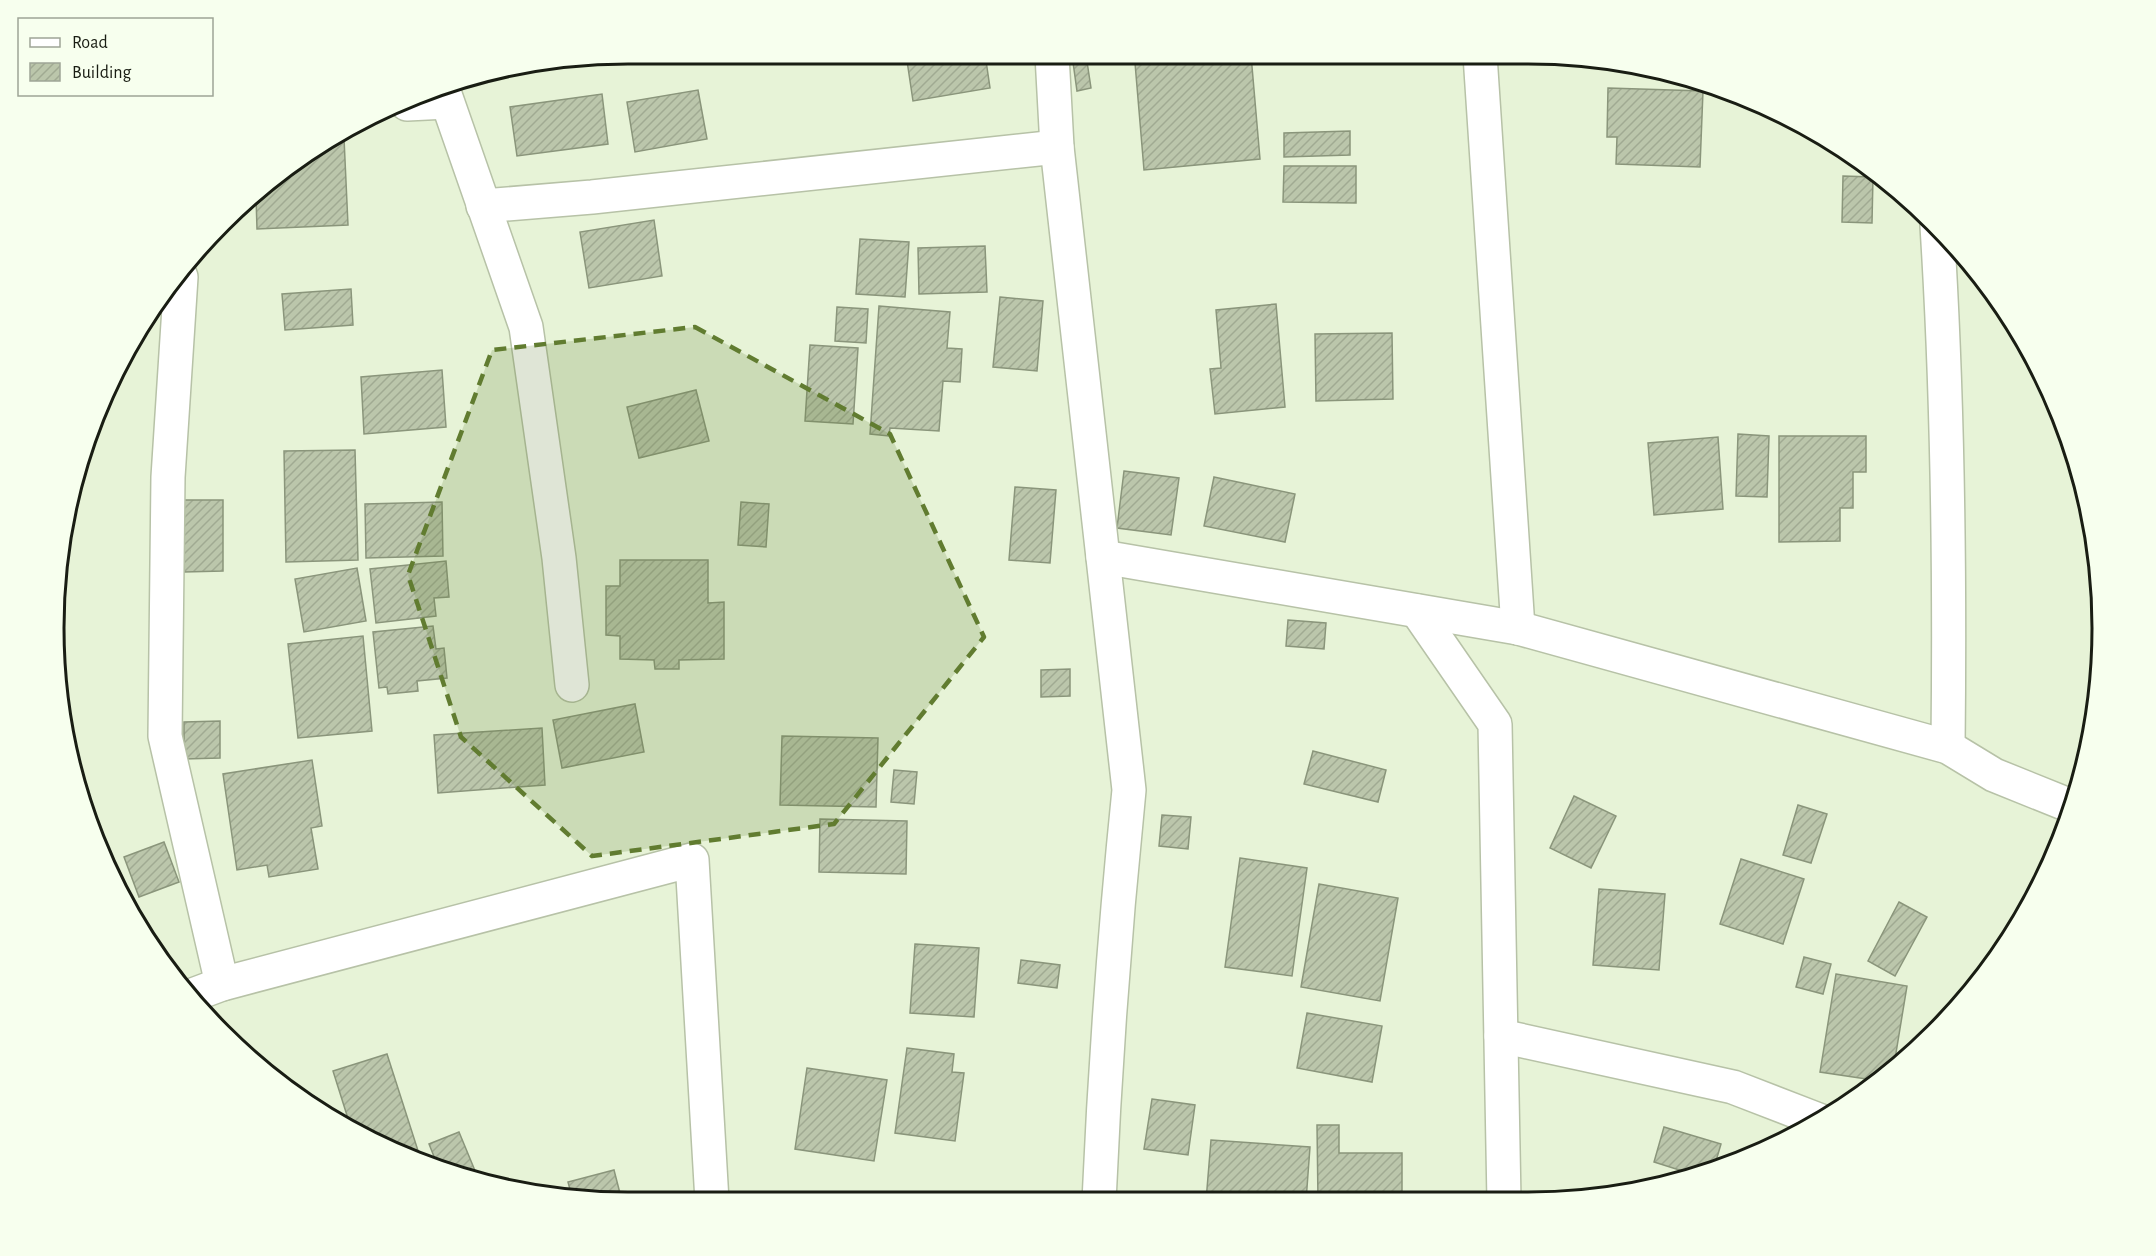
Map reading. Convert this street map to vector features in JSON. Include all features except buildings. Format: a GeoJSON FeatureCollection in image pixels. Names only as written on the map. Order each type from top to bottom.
{"type":"FeatureCollection","features":[{"type":"Feature","properties":{"kind":"street"},"geometry":{"type":"LineString","coordinates":[[1052,64],[1057,147],[1129,790],[1104,1082],[1099,1192]]}},
{"type":"Feature","properties":{"kind":"street"},"geometry":{"type":"LineString","coordinates":[[1481,64],[1518,628]]}},
{"type":"Feature","properties":{"kind":"street"},"geometry":{"type":"LineString","coordinates":[[444,95],[526,327],[559,558],[572,685]]}},
{"type":"Feature","properties":{"kind":"street"},"geometry":{"type":"LineString","coordinates":[[483,206],[603,196],[1057,147]]}},
{"type":"Feature","properties":{"kind":"street"},"geometry":{"type":"LineString","coordinates":[[1938,242],[1944,339],[1949,644],[1948,747]]}},
{"type":"Feature","properties":{"kind":"street"},"geometry":{"type":"LineString","coordinates":[[180,286],[168,477],[165,736],[222,984]]}},
{"type":"Feature","properties":{"kind":"street"},"geometry":{"type":"LineString","coordinates":[[1103,556],[1518,628],[1948,747],[1994,775],[2064,803]]}},
{"type":"Feature","properties":{"kind":"street"},"geometry":{"type":"LineString","coordinates":[[1417,611],[1495,724],[1504,1192]]}},
{"type":"Feature","properties":{"kind":"street"},"geometry":{"type":"LineString","coordinates":[[198,993],[222,984],[692,860],[711,1192]]}},
{"type":"Feature","properties":{"kind":"street"},"geometry":{"type":"LineString","coordinates":[[1501,1036],[1733,1087],[1810,1116]]}},
{"type":"Feature","properties":{"kind":"highlighted area"},"geometry":{"type":"Polygon","coordinates":[[[695,327],[890,434],[984,637],[834,824],[592,856],[461,737],[408,575],[492,350],[695,327]]]}}]}
